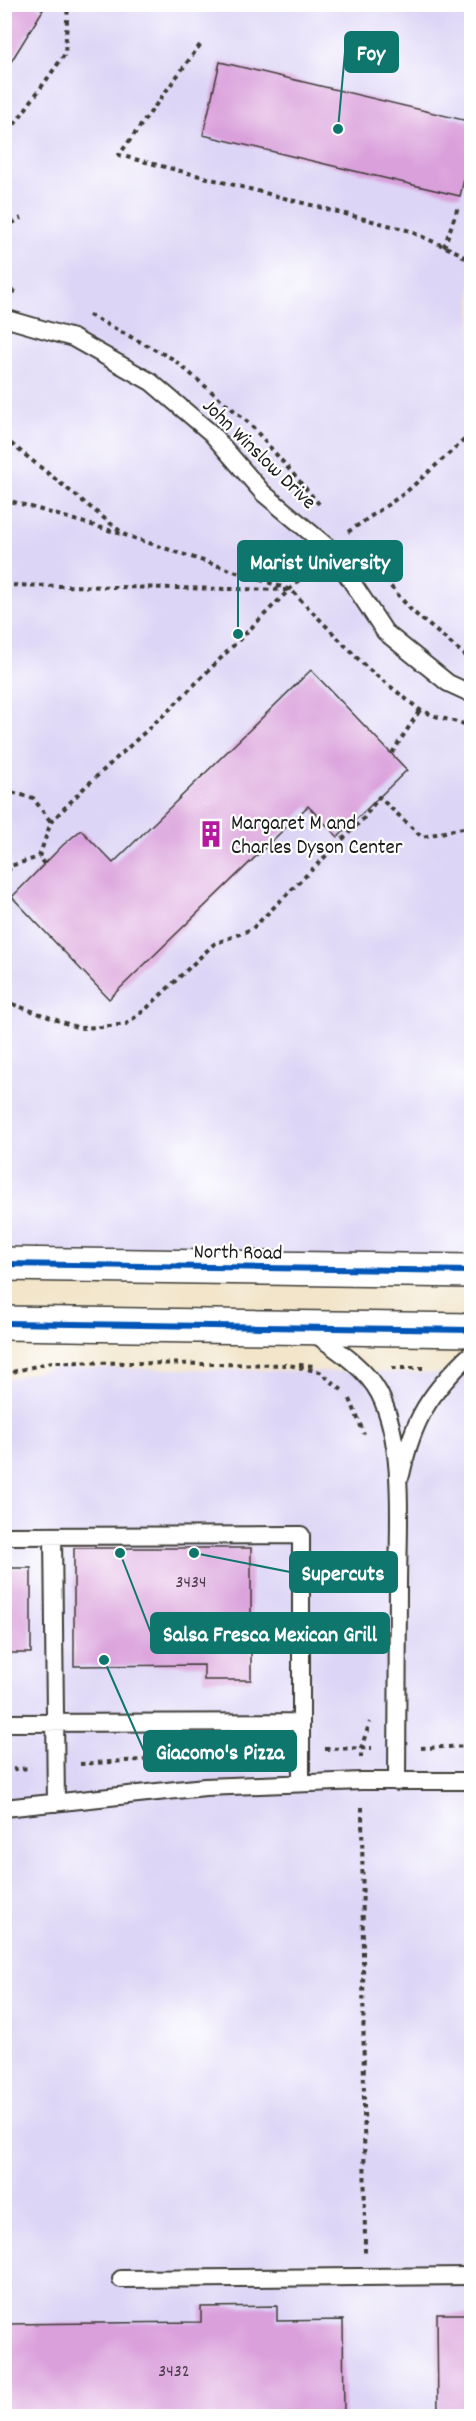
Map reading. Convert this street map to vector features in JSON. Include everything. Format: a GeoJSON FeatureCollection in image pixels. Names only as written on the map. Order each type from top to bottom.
{"type":"FeatureCollection","features":[{"type":"Feature","properties":{"kind":"highway","name":"North Road"},"geometry":{"type":"LineString","coordinates":[[4,1264],[471,1271]]}},
{"type":"Feature","properties":{"kind":"highway"},"geometry":{"type":"LineString","coordinates":[[4,1323],[471,1330]]}},
{"type":"Feature","properties":{"kind":"lane","name":"John Winslow Drive"},"geometry":{"type":"LineString","coordinates":[[4,318],[73,338],[151,382],[211,434],[263,493],[330,549],[385,632],[448,682],[471,694]]}},
{"type":"Feature","properties":{"kind":"lane"},"geometry":{"type":"LineString","coordinates":[[305,1328],[370,1379],[379,1394],[392,1434],[398,1487],[397,1782]]}},
{"type":"Feature","properties":{"kind":"lane"},"geometry":{"type":"LineString","coordinates":[[398,1487],[418,1417],[442,1383],[471,1353]]}},
{"type":"Feature","properties":{"kind":"lane"},"geometry":{"type":"LineString","coordinates":[[4,1536],[301,1534],[301,1783]]}},
{"type":"Feature","properties":{"kind":"lane"},"geometry":{"type":"LineString","coordinates":[[54,1536],[56,1803]]}},
{"type":"Feature","properties":{"kind":"lane"},"geometry":{"type":"LineString","coordinates":[[4,1723],[301,1722]]}},
{"type":"Feature","properties":{"kind":"lane"},"geometry":{"type":"LineString","coordinates":[[4,1808],[205,1786],[362,1781],[471,1781]]}},
{"type":"Feature","properties":{"kind":"lane"},"geometry":{"type":"LineString","coordinates":[[121,2279],[471,2276]]}},
{"type":"Feature","properties":{"kind":"path"},"geometry":{"type":"LineString","coordinates":[[4,139],[65,54],[68,4]]}},
{"type":"Feature","properties":{"kind":"path"},"geometry":{"type":"LineString","coordinates":[[200,45],[119,155],[407,230],[459,253],[471,264]]}},
{"type":"Feature","properties":{"kind":"path"},"geometry":{"type":"LineString","coordinates":[[444,247],[458,207]]}},
{"type":"Feature","properties":{"kind":"path"},"geometry":{"type":"LineString","coordinates":[[4,228],[21,218]]}},
{"type":"Feature","properties":{"kind":"path"},"geometry":{"type":"LineString","coordinates":[[39,857],[51,822],[82,789],[170,709],[346,533],[405,493],[471,433]]}},
{"type":"Feature","properties":{"kind":"path"},"geometry":{"type":"LineString","coordinates":[[4,438],[125,535]]}},
{"type":"Feature","properties":{"kind":"path"},"geometry":{"type":"LineString","coordinates":[[4,499],[125,535],[291,590],[367,668],[420,710],[471,726]]}},
{"type":"Feature","properties":{"kind":"path"},"geometry":{"type":"LineString","coordinates":[[4,585],[291,590]]}},
{"type":"Feature","properties":{"kind":"path"},"geometry":{"type":"LineString","coordinates":[[392,753],[420,710]]}},
{"type":"Feature","properties":{"kind":"path"},"geometry":{"type":"LineString","coordinates":[[4,790],[33,798],[51,822]]}},
{"type":"Feature","properties":{"kind":"path"},"geometry":{"type":"LineString","coordinates":[[4,1001],[79,1028],[102,1028],[126,1024],[146,1009],[213,944],[252,929],[363,819],[379,797],[422,837],[471,826]]}},
{"type":"Feature","properties":{"kind":"path"},"geometry":{"type":"LineString","coordinates":[[39,857],[44,864]]}},
{"type":"Feature","properties":{"kind":"path"},"geometry":{"type":"LineString","coordinates":[[4,880],[6,867],[39,857]]}},
{"type":"Feature","properties":{"kind":"path"},"geometry":{"type":"LineString","coordinates":[[4,1374],[52,1362],[289,1365],[320,1372],[349,1396],[365,1437]]}},
{"type":"Feature","properties":{"kind":"path"},"geometry":{"type":"LineString","coordinates":[[365,2277],[361,1748],[371,1719]]}},
{"type":"Feature","properties":{"kind":"path"},"geometry":{"type":"LineString","coordinates":[[4,1770],[301,1749],[361,1748]]}},
{"type":"Feature","properties":{"kind":"shaded area"},"geometry":{"type":"Polygon","coordinates":[[[5,5],[471,5],[471,1271],[5,1264],[5,5]]]}},
{"type":"Feature","properties":{"kind":"shaded area"},"geometry":{"type":"Polygon","coordinates":[[[53,1367],[471,1374],[471,2416],[5,2416],[5,1380],[53,1367]]]}},
{"type":"Feature","properties":{"kind":"building"},"geometry":{"type":"Polygon","coordinates":[[[4,4],[34,4],[43,10],[4,73],[4,4]]]}},
{"type":"Feature","properties":{"kind":"building"},"geometry":{"type":"Polygon","coordinates":[[[220,62],[472,122],[472,146],[460,196],[203,135],[220,62]]]}},
{"type":"Feature","properties":{"kind":"building","name":"Margaret M and Charles Dyson Center"},"geometry":{"type":"Polygon","coordinates":[[[311,670],[407,770],[338,837],[308,806],[109,999],[12,897],[81,830],[113,863],[311,670]]]}},
{"type":"Feature","properties":{"kind":"building"},"geometry":{"type":"Polygon","coordinates":[[[74,1548],[251,1548],[251,1680],[204,1680],[204,1665],[74,1666],[74,1548]]]}},
{"type":"Feature","properties":{"kind":"building"},"geometry":{"type":"Polygon","coordinates":[[[4,1568],[31,1568],[31,1653],[4,1653],[4,1568]]]}},
{"type":"Feature","properties":{"kind":"building"},"geometry":{"type":"Polygon","coordinates":[[[277,2306],[277,2321],[343,2320],[344,2416],[4,2416],[4,2324],[201,2322],[201,2307],[277,2306]]]}},
{"type":"Feature","properties":{"kind":"building"},"geometry":{"type":"Polygon","coordinates":[[[437,2314],[472,2314],[472,2416],[438,2416],[437,2314]]]}},
{"type":"Feature","properties":{"kind":"cycle path"},"geometry":{"type":"LineString","coordinates":[[4,1264],[472,1271]]}},
{"type":"Feature","properties":{"kind":"cycle path"},"geometry":{"type":"LineString","coordinates":[[4,1323],[472,1330]]}},
{"type":"Feature","properties":{"kind":"place","name":"Foy"},"geometry":{"type":"Point","coordinates":[338,129]}},
{"type":"Feature","properties":{"kind":"place","name":"Marist University"},"geometry":{"type":"Point","coordinates":[238,634]}},
{"type":"Feature","properties":{"kind":"place","name":"Margaret M and Charles Dyson Center"},"geometry":{"type":"Point","coordinates":[211,834]}},
{"type":"Feature","properties":{"kind":"place","name":"Salsa Fresca Mexican Grill"},"geometry":{"type":"Point","coordinates":[120,1553]}},
{"type":"Feature","properties":{"kind":"place","name":"Supercuts"},"geometry":{"type":"Point","coordinates":[194,1553]}},
{"type":"Feature","properties":{"kind":"place","name":"Giacomo's Pizza"},"geometry":{"type":"Point","coordinates":[104,1660]}}]}
